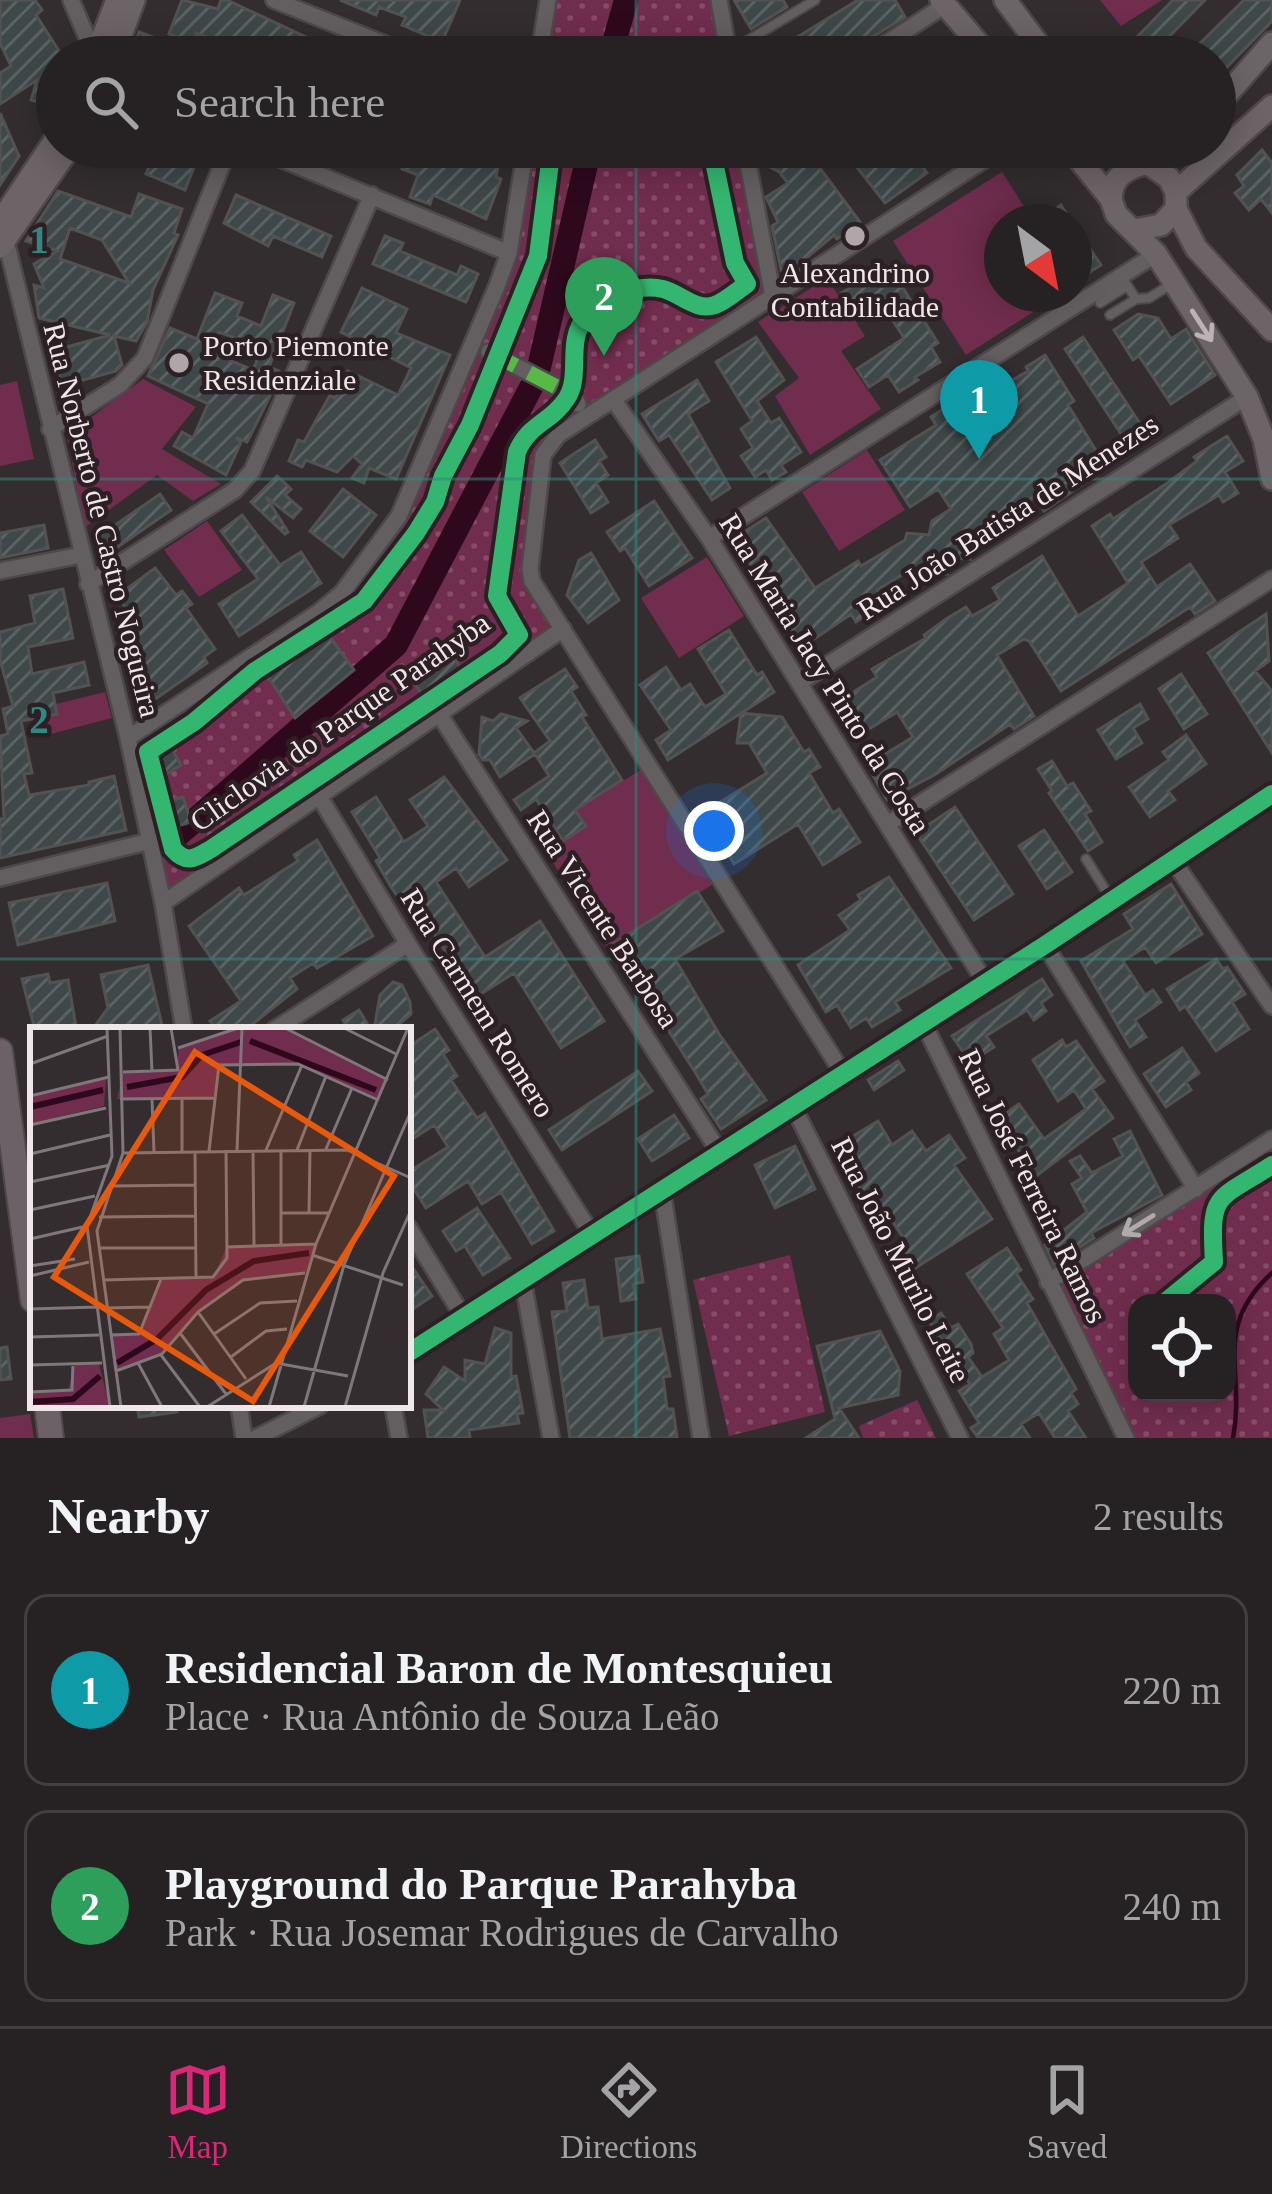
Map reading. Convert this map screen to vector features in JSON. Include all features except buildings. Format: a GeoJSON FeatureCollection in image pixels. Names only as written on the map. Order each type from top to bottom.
{"type":"FeatureCollection","features":[{"type":"Feature","properties":{"kind":"main road"},"geometry":{"type":"LineString","coordinates":[[103,36],[117,0]]}},
{"type":"Feature","properties":{"kind":"main road"},"geometry":{"type":"LineString","coordinates":[[120,36],[134,0]]}},
{"type":"Feature","properties":{"kind":"main road"},"geometry":{"type":"LineString","coordinates":[[1005,0],[1032,36]]}},
{"type":"Feature","properties":{"kind":"main road"},"geometry":{"type":"LineString","coordinates":[[943,3],[972,36]]}},
{"type":"Feature","properties":{"kind":"main road"},"geometry":{"type":"LineString","coordinates":[[1236,84],[1272,44]]}},
{"type":"Feature","properties":{"kind":"main road"},"geometry":{"type":"LineString","coordinates":[[1236,142],[1272,106]]}},
{"type":"Feature","properties":{"kind":"main road"},"geometry":{"type":"LineString","coordinates":[[1,231],[38,168]]}},
{"type":"Feature","properties":{"kind":"main road"},"geometry":{"type":"LineString","coordinates":[[1,231],[53,168]]}},
{"type":"Feature","properties":{"kind":"main road"},"geometry":{"type":"LineString","coordinates":[[1086,168],[1111,199],[1116,214],[1156,254],[1247,397],[1264,439],[1272,479]]}},
{"type":"Feature","properties":{"kind":"main road"},"geometry":{"type":"LineString","coordinates":[[1111,199],[1121,173],[1138,168]]}},
{"type":"Feature","properties":{"kind":"main road"},"geometry":{"type":"LineString","coordinates":[[1154,168],[1169,178],[1196,248],[1271,326]]}},
{"type":"Feature","properties":{"kind":"main road"},"geometry":{"type":"LineString","coordinates":[[1136,230],[1161,225],[1176,201],[1209,168]]}},
{"type":"Feature","properties":{"kind":"main road"},"geometry":{"type":"LineString","coordinates":[[0,1051],[24,1163],[30,1254]]}},
{"type":"Feature","properties":{"kind":"main road"},"geometry":{"type":"LineString","coordinates":[[47,1408],[51,1438]]}},
{"type":"Feature","properties":{"kind":"street"},"geometry":{"type":"LineString","coordinates":[[71,0],[86,36]]}},
{"type":"Feature","properties":{"kind":"street"},"geometry":{"type":"LineString","coordinates":[[274,0],[365,36]]}},
{"type":"Feature","properties":{"kind":"street"},"geometry":{"type":"LineString","coordinates":[[542,36],[548,0]]}},
{"type":"Feature","properties":{"kind":"street"},"geometry":{"type":"LineString","coordinates":[[718,0],[725,36]]}},
{"type":"Feature","properties":{"kind":"street"},"geometry":{"type":"LineString","coordinates":[[895,36],[943,3]]}},
{"type":"Feature","properties":{"kind":"street"},"geometry":{"type":"LineString","coordinates":[[50,429],[120,386],[145,358],[221,168]]}},
{"type":"Feature","properties":{"kind":"street"},"geometry":{"type":"LineString","coordinates":[[304,168],[509,253]]}},
{"type":"Feature","properties":{"kind":"street"},"geometry":{"type":"LineString","coordinates":[[128,738],[319,612],[353,578],[399,515],[509,253],[523,168]]}},
{"type":"Feature","properties":{"kind":"street"},"geometry":{"type":"LineString","coordinates":[[749,168],[772,297]]}},
{"type":"Feature","properties":{"kind":"street"},"geometry":{"type":"LineString","coordinates":[[844,1075],[532,581],[544,449],[558,435],[972,168]]}},
{"type":"Feature","properties":{"kind":"street"},"geometry":{"type":"LineString","coordinates":[[88,584],[235,490],[252,471],[372,195]]}},
{"type":"Feature","properties":{"kind":"street","name":"Rua Norberto de Castro Nogueira"},"geometry":{"type":"LineString","coordinates":[[1,231],[128,738],[184,1027]]}},
{"type":"Feature","properties":{"kind":"street"},"geometry":{"type":"LineString","coordinates":[[709,538],[1124,281],[1156,254]]}},
{"type":"Feature","properties":{"kind":"street"},"geometry":{"type":"LineString","coordinates":[[489,352],[570,394],[578,404]]}},
{"type":"Feature","properties":{"kind":"street","name":"Rua João Batista de Menezes"},"geometry":{"type":"LineString","coordinates":[[799,683],[1247,397]]}},
{"type":"Feature","properties":{"kind":"street","name":"Rua Maria Jacy Pinto da Costa"},"geometry":{"type":"LineString","coordinates":[[613,399],[709,538],[985,982]]}},
{"type":"Feature","properties":{"kind":"street"},"geometry":{"type":"LineString","coordinates":[[0,571],[81,555]]}},
{"type":"Feature","properties":{"kind":"street"},"geometry":{"type":"LineString","coordinates":[[888,824],[1272,579]]}},
{"type":"Feature","properties":{"kind":"street"},"geometry":{"type":"LineString","coordinates":[[163,903],[563,629]]}},
{"type":"Feature","properties":{"kind":"street","name":"Rua Vicente Barbosa"},"geometry":{"type":"LineString","coordinates":[[439,714],[721,1153]]}},
{"type":"Feature","properties":{"kind":"street"},"geometry":{"type":"LineString","coordinates":[[411,1351],[1272,794]]}},
{"type":"Feature","properties":{"kind":"street","name":"Rua Carmem Romero"},"geometry":{"type":"LineString","coordinates":[[320,796],[593,1236]]}},
{"type":"Feature","properties":{"kind":"street"},"geometry":{"type":"LineString","coordinates":[[0,878],[150,842]]}},
{"type":"Feature","properties":{"kind":"street"},"geometry":{"type":"LineString","coordinates":[[1172,859],[1272,1006]]}},
{"type":"Feature","properties":{"kind":"street"},"geometry":{"type":"LineString","coordinates":[[283,1027],[408,944]]}},
{"type":"Feature","properties":{"kind":"street"},"geometry":{"type":"LineString","coordinates":[[1045,945],[1196,1189]]}},
{"type":"Feature","properties":{"kind":"street","name":"Rua José Ferreira Ramos"},"geometry":{"type":"LineString","coordinates":[[923,1022],[1126,1438]]}},
{"type":"Feature","properties":{"kind":"street","name":"Rua João Murilo Leite"},"geometry":{"type":"LineString","coordinates":[[794,1106],[960,1438]]}},
{"type":"Feature","properties":{"kind":"street"},"geometry":{"type":"LineString","coordinates":[[1048,1282],[1272,1139]]}},
{"type":"Feature","properties":{"kind":"street"},"geometry":{"type":"LineString","coordinates":[[662,1190],[701,1438]]}},
{"type":"Feature","properties":{"kind":"street"},"geometry":{"type":"LineString","coordinates":[[411,1232],[464,1318]]}},
{"type":"Feature","properties":{"kind":"street"},"geometry":{"type":"LineString","coordinates":[[523,1281],[551,1438]]}},
{"type":"Feature","properties":{"kind":"street"},"geometry":{"type":"LineString","coordinates":[[239,1408],[244,1438]]}},
{"type":"Feature","properties":{"kind":"street"},"geometry":{"type":"LineString","coordinates":[[256,1438],[315,1408]]}},
{"type":"Feature","properties":{"kind":"street"},"geometry":{"type":"LineString","coordinates":[[394,1408],[399,1438]]}},
{"type":"Feature","properties":{"kind":"lane"},"geometry":{"type":"LineString","coordinates":[[755,36],[815,0]]}},
{"type":"Feature","properties":{"kind":"lane"},"geometry":{"type":"LineString","coordinates":[[1100,303],[1124,281],[1136,298]]}},
{"type":"Feature","properties":{"kind":"lane"},"geometry":{"type":"LineString","coordinates":[[1110,315],[1174,282]]}},
{"type":"Feature","properties":{"kind":"lane"},"geometry":{"type":"LineString","coordinates":[[1086,859],[1111,900]]}},
{"type":"Feature","properties":{"kind":"shaded area"},"geometry":{"type":"Polygon","coordinates":[[[550,0],[716,0],[722,36],[546,36],[550,0]]]}},
{"type":"Feature","properties":{"kind":"shaded area"},"geometry":{"type":"Polygon","coordinates":[[[1100,0],[1162,0],[1121,26],[1100,0]]]}},
{"type":"Feature","properties":{"kind":"shaded area"},"geometry":{"type":"Polygon","coordinates":[[[525,168],[747,168],[771,300],[540,447],[526,578],[563,636],[162,905],[126,737],[333,596],[396,518],[506,256],[525,168]]]}},
{"type":"Feature","properties":{"kind":"shaded area"},"geometry":{"type":"Polygon","coordinates":[[[1002,172],[1022,204],[984,204],[984,312],[1033,312],[966,355],[893,241],[1002,172]]]}},
{"type":"Feature","properties":{"kind":"shaded area"},"geometry":{"type":"Polygon","coordinates":[[[827,278],[865,336],[841,351],[881,409],[810,455],[775,396],[799,378],[758,322],[827,278]]]}},
{"type":"Feature","properties":{"kind":"shaded area"},"geometry":{"type":"Polygon","coordinates":[[[143,379],[196,407],[162,449],[221,484],[193,501],[157,475],[84,528],[67,435],[143,379]]]}},
{"type":"Feature","properties":{"kind":"shaded area"},"geometry":{"type":"Polygon","coordinates":[[[17,381],[34,459],[0,466],[0,385],[17,381]]]}},
{"type":"Feature","properties":{"kind":"shaded area"},"geometry":{"type":"Polygon","coordinates":[[[867,450],[905,510],[839,551],[802,492],[867,450]]]}},
{"type":"Feature","properties":{"kind":"shaded area"},"geometry":{"type":"Polygon","coordinates":[[[207,521],[242,570],[199,597],[164,550],[207,521]]]}},
{"type":"Feature","properties":{"kind":"shaded area"},"geometry":{"type":"Polygon","coordinates":[[[707,557],[744,616],[679,658],[641,598],[707,557]]]}},
{"type":"Feature","properties":{"kind":"shaded area"},"geometry":{"type":"Polygon","coordinates":[[[105,692],[112,718],[47,735],[40,708],[105,692]]]}},
{"type":"Feature","properties":{"kind":"shaded area"},"geometry":{"type":"Polygon","coordinates":[[[645,767],[718,881],[609,950],[536,836],[645,767]]]}},
{"type":"Feature","properties":{"kind":"shaded area"},"geometry":{"type":"Polygon","coordinates":[[[1272,1143],[1272,1438],[1124,1438],[1048,1288],[1272,1143]]]}},
{"type":"Feature","properties":{"kind":"shaded area"},"geometry":{"type":"Polygon","coordinates":[[[790,1255],[825,1412],[729,1436],[693,1280],[790,1255]]]}},
{"type":"Feature","properties":{"kind":"shaded area"},"geometry":{"type":"Polygon","coordinates":[[[917,1400],[936,1438],[863,1438],[859,1426],[917,1400]]]}},
{"type":"Feature","properties":{"kind":"shaded area"},"geometry":{"type":"Polygon","coordinates":[[[30,1414],[34,1438],[0,1438],[0,1418],[30,1414]]]}},
{"type":"Feature","properties":{"kind":"waterway"},"geometry":{"type":"LineString","coordinates":[[616,36],[626,0]]}},
{"type":"Feature","properties":{"kind":"waterway"},"geometry":{"type":"LineString","coordinates":[[171,841],[396,645],[537,376],[585,168]]}},
{"type":"Feature","properties":{"kind":"waterway"},"geometry":{"type":"LineString","coordinates":[[1233,1438],[1236,1332],[1253,1293],[1272,1273]]}},
{"type":"Feature","properties":{"kind":"marked path"},"geometry":{"type":"LineString","coordinates":[[489,352],[577,402]]}},
{"type":"Feature","properties":{"kind":"cycle path","name":"Cliclovia do Parque Parahyba"},"geometry":{"type":"LineString","coordinates":[[549,168],[538,256],[470,425],[416,533],[364,601],[255,671],[194,722],[148,752],[173,849],[183,857],[211,849],[500,654],[519,635],[497,596],[517,452],[567,398],[580,326],[601,304],[631,290],[663,289],[708,306],[747,284],[735,263],[715,168]]}},
{"type":"Feature","properties":{"kind":"cycle path"},"geometry":{"type":"LineString","coordinates":[[411,1351],[1272,794]]}},
{"type":"Feature","properties":{"kind":"cycle path"},"geometry":{"type":"LineString","coordinates":[[1175,1294],[1214,1262],[1213,1222],[1220,1201],[1272,1165]]}},
{"type":"Feature","properties":{"kind":"place","name":"Alexandrino Contabilidade"},"geometry":{"type":"Point","coordinates":[855,236]}},
{"type":"Feature","properties":{"kind":"place","name":"Playground do Parque Parahyba"},"geometry":{"type":"Point","coordinates":[604,356]}},
{"type":"Feature","properties":{"kind":"place","name":"Porto Piemonte Residenziale"},"geometry":{"type":"Point","coordinates":[179,363]}},
{"type":"Feature","properties":{"kind":"place","name":"Residencial Baron de Montesquieu"},"geometry":{"type":"Point","coordinates":[979,459]}}]}
